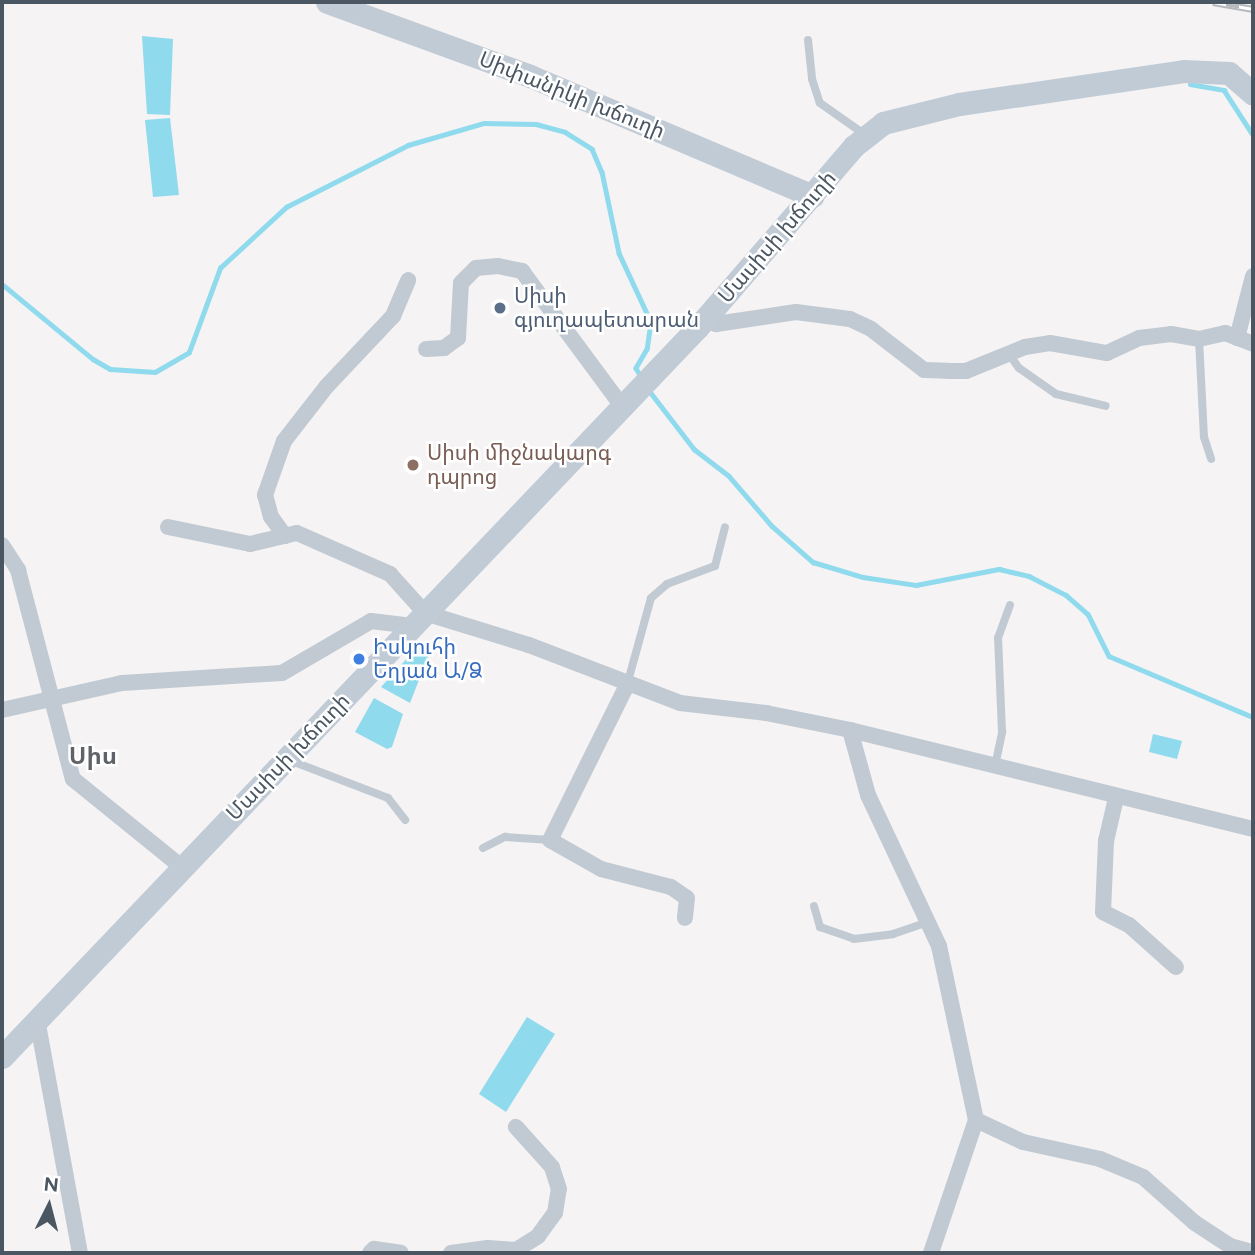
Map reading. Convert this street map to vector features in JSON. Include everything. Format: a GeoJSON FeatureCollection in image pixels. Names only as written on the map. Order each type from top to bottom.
{"type":"FeatureCollection","features":[{"type":"Feature","properties":{"kind":"main road","name":"Սիփանիկի խճուղի"},"geometry":{"type":"LineString","coordinates":[[327,2],[530,76],[813,196]]}},
{"type":"Feature","properties":{"kind":"main road","name":"Մասիսի խճուղի"},"geometry":{"type":"LineString","coordinates":[[2,1057],[701,323],[866,136],[902,114],[1184,71],[1229,73],[1253,94]]}},
{"type":"Feature","properties":{"kind":"street"},"geometry":{"type":"LineString","coordinates":[[426,349],[444,348],[458,338],[461,283],[476,268],[498,265],[522,271],[621,405]]}},
{"type":"Feature","properties":{"kind":"street"},"geometry":{"type":"LineString","coordinates":[[1237,338],[1253,276]]}},
{"type":"Feature","properties":{"kind":"street"},"geometry":{"type":"LineString","coordinates":[[285,536],[271,517],[265,495],[284,440],[326,387],[393,316],[408,280]]}},
{"type":"Feature","properties":{"kind":"street"},"geometry":{"type":"LineString","coordinates":[[701,323],[716,324],[796,313],[850,319],[871,329],[924,370],[966,371],[1008,353],[1050,343],[1107,353],[1139,338],[1171,334],[1199,339],[1224,333],[1253,344]]}},
{"type":"Feature","properties":{"kind":"street"},"geometry":{"type":"LineString","coordinates":[[169,527],[250,544],[297,533],[390,574],[419,620]]}},
{"type":"Feature","properties":{"kind":"street"},"geometry":{"type":"LineString","coordinates":[[2,545],[19,570],[55,697],[73,779],[183,868]]}},
{"type":"Feature","properties":{"kind":"street"},"geometry":{"type":"LineString","coordinates":[[2,710],[122,683],[282,673],[371,621],[419,620],[529,645],[627,685],[680,703],[766,713],[850,730],[1116,798],[1253,829]]}},
{"type":"Feature","properties":{"kind":"street"},"geometry":{"type":"LineString","coordinates":[[627,685],[550,840],[601,869],[671,887],[687,898],[685,918]]}},
{"type":"Feature","properties":{"kind":"street"},"geometry":{"type":"LineString","coordinates":[[850,730],[868,795],[939,946],[976,1120],[931,1253]]}},
{"type":"Feature","properties":{"kind":"street"},"geometry":{"type":"LineString","coordinates":[[1116,798],[1106,841],[1103,912],[1129,925],[1175,967]]}},
{"type":"Feature","properties":{"kind":"street"},"geometry":{"type":"LineString","coordinates":[[37,1019],[80,1253]]}},
{"type":"Feature","properties":{"kind":"street"},"geometry":{"type":"LineString","coordinates":[[976,1120],[1023,1142],[1100,1159],[1143,1177],[1195,1223],[1230,1246],[1253,1252]]}},
{"type":"Feature","properties":{"kind":"street"},"geometry":{"type":"LineString","coordinates":[[451,1253],[488,1248],[516,1251],[538,1237],[555,1213],[559,1189],[552,1167],[516,1127]]}},
{"type":"Feature","properties":{"kind":"street"},"geometry":{"type":"LineString","coordinates":[[370,1253],[374,1249],[401,1253]]}},
{"type":"Feature","properties":{"kind":"lane"},"geometry":{"type":"LineString","coordinates":[[808,40],[811,79],[820,103],[866,136]]}},
{"type":"Feature","properties":{"kind":"lane"},"geometry":{"type":"LineString","coordinates":[[1199,339],[1204,437],[1211,459]]}},
{"type":"Feature","properties":{"kind":"lane"},"geometry":{"type":"LineString","coordinates":[[1008,353],[1019,368],[1056,394],[1106,406]]}},
{"type":"Feature","properties":{"kind":"lane"},"geometry":{"type":"LineString","coordinates":[[627,685],[651,598],[667,584],[715,566],[725,527]]}},
{"type":"Feature","properties":{"kind":"lane"},"geometry":{"type":"LineString","coordinates":[[995,766],[1002,732],[998,638],[1010,605]]}},
{"type":"Feature","properties":{"kind":"lane"},"geometry":{"type":"LineString","coordinates":[[286,759],[388,798],[405,820]]}},
{"type":"Feature","properties":{"kind":"lane"},"geometry":{"type":"LineString","coordinates":[[483,848],[505,837],[550,840]]}},
{"type":"Feature","properties":{"kind":"lane"},"geometry":{"type":"LineString","coordinates":[[814,906],[820,927],[854,939],[893,934],[928,922]]}},
{"type":"Feature","properties":{"kind":"water"},"geometry":{"type":"Polygon","coordinates":[[[142,36],[173,39],[170,115],[147,114],[142,36]]]}},
{"type":"Feature","properties":{"kind":"water"},"geometry":{"type":"Polygon","coordinates":[[[170,118],[179,195],[153,197],[145,120],[170,118]]]}},
{"type":"Feature","properties":{"kind":"water"},"geometry":{"type":"Polygon","coordinates":[[[421,643],[431,649],[410,703],[381,687],[421,643]]]}},
{"type":"Feature","properties":{"kind":"water"},"geometry":{"type":"Polygon","coordinates":[[[374,698],[403,714],[392,747],[387,749],[355,732],[374,698]]]}},
{"type":"Feature","properties":{"kind":"water"},"geometry":{"type":"Polygon","coordinates":[[[1153,734],[1182,741],[1177,759],[1149,752],[1153,734]]]}},
{"type":"Feature","properties":{"kind":"water"},"geometry":{"type":"Polygon","coordinates":[[[527,1017],[555,1034],[506,1112],[479,1094],[527,1017]]]}},
{"type":"Feature","properties":{"kind":"waterway"},"geometry":{"type":"LineString","coordinates":[[1190,84],[1224,90],[1253,135]]}},
{"type":"Feature","properties":{"kind":"waterway"},"geometry":{"type":"LineString","coordinates":[[2,284],[93,359],[110,369],[155,372],[189,352],[220,268],[286,207],[408,145],[484,123],[536,124],[565,132],[592,149],[602,172],[619,253],[651,322],[647,349],[636,368],[640,375]]}},
{"type":"Feature","properties":{"kind":"waterway"},"geometry":{"type":"LineString","coordinates":[[648,389],[694,449],[729,476],[772,526],[813,562],[863,577],[916,585],[999,569],[1029,576],[1066,595],[1088,614],[1109,656],[1253,717]]}},
{"type":"Feature","properties":{"kind":"railway"},"geometry":{"type":"LineString","coordinates":[[1213,2],[1253,9]]}},
{"type":"Feature","properties":{"kind":"place","name":"Սիսի գյուղապետարան"},"geometry":{"type":"Point","coordinates":[500,308]}},
{"type":"Feature","properties":{"kind":"place","name":"Սիսի միջնակարգ դպրոց"},"geometry":{"type":"Point","coordinates":[413,465]}},
{"type":"Feature","properties":{"kind":"place","name":"Իսկուհի Եղյան Ա/Ձ"},"geometry":{"type":"Point","coordinates":[359,659]}},
{"type":"Feature","properties":{"kind":"district","name":"Սիս"},"geometry":{"type":"Point","coordinates":[93,756]}}]}
